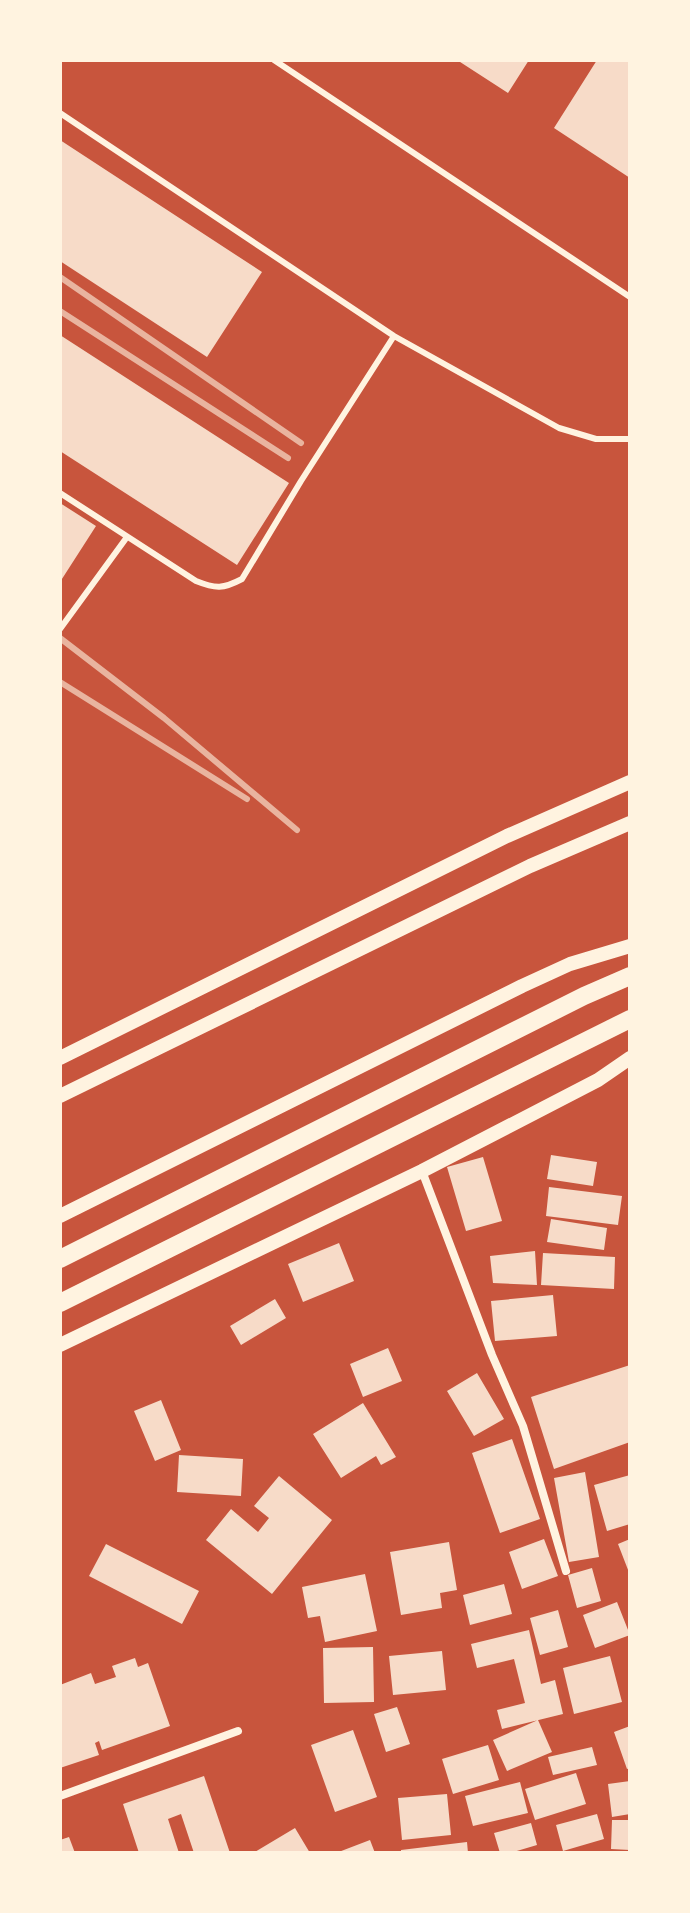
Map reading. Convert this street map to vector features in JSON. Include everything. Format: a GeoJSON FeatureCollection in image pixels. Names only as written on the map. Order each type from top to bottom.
{"type":"FeatureCollection","features":[{"type":"Feature","properties":{"kind":"highway"},"geometry":{"type":"LineString","coordinates":[[60,1259],[584,996],[630,976]]}},
{"type":"Feature","properties":{"kind":"highway"},"geometry":{"type":"LineString","coordinates":[[60,1303],[630,1019]]}},
{"type":"Feature","properties":{"kind":"street"},"geometry":{"type":"LineString","coordinates":[[60,1058],[507,836],[630,782]]}},
{"type":"Feature","properties":{"kind":"street"},"geometry":{"type":"LineString","coordinates":[[60,1096],[530,866],[630,823]]}},
{"type":"Feature","properties":{"kind":"street"},"geometry":{"type":"LineString","coordinates":[[60,1216],[522,986],[570,964],[630,946]]}},
{"type":"Feature","properties":{"kind":"street"},"geometry":{"type":"LineString","coordinates":[[60,1345],[422,1171],[598,1080],[630,1058]]}},
{"type":"Feature","properties":{"kind":"street"},"geometry":{"type":"LineString","coordinates":[[422,1171],[492,1355],[523,1426],[566,1571]]}},
{"type":"Feature","properties":{"kind":"street"},"geometry":{"type":"LineString","coordinates":[[60,1796],[238,1731]]}},
{"type":"Feature","properties":{"kind":"lane"},"geometry":{"type":"LineString","coordinates":[[274,60],[630,297]]}},
{"type":"Feature","properties":{"kind":"lane"},"geometry":{"type":"LineString","coordinates":[[60,113],[394,336],[559,428],[596,439],[630,439]]}},
{"type":"Feature","properties":{"kind":"lane"},"geometry":{"type":"LineString","coordinates":[[60,493],[196,581],[212,587],[227,587],[242,579],[394,336]]}},
{"type":"Feature","properties":{"kind":"lane"},"geometry":{"type":"LineString","coordinates":[[60,629],[127,537]]}},
{"type":"Feature","properties":{"kind":"building"},"geometry":{"type":"Polygon","coordinates":[[[457,60],[529,60],[508,93],[457,60]]]}},
{"type":"Feature","properties":{"kind":"building"},"geometry":{"type":"Polygon","coordinates":[[[597,60],[630,60],[630,178],[554,128],[597,60]]]}},
{"type":"Feature","properties":{"kind":"building"},"geometry":{"type":"Polygon","coordinates":[[[60,140],[262,272],[207,357],[60,261],[60,140]]]}},
{"type":"Feature","properties":{"kind":"building"},"geometry":{"type":"Polygon","coordinates":[[[60,335],[289,483],[237,565],[60,451],[60,335]]]}},
{"type":"Feature","properties":{"kind":"building"},"geometry":{"type":"Polygon","coordinates":[[[60,503],[96,526],[60,582],[60,503]]]}},
{"type":"Feature","properties":{"kind":"building"},"geometry":{"type":"Polygon","coordinates":[[[551,1155],[597,1162],[593,1186],[547,1179],[551,1155]]]}},
{"type":"Feature","properties":{"kind":"building"},"geometry":{"type":"Polygon","coordinates":[[[483,1157],[502,1221],[466,1231],[447,1167],[483,1157]]]}},
{"type":"Feature","properties":{"kind":"building"},"geometry":{"type":"Polygon","coordinates":[[[549,1187],[622,1196],[618,1225],[546,1216],[549,1187]]]}},
{"type":"Feature","properties":{"kind":"building"},"geometry":{"type":"Polygon","coordinates":[[[551,1219],[607,1228],[604,1250],[547,1242],[551,1219]]]}},
{"type":"Feature","properties":{"kind":"building"},"geometry":{"type":"Polygon","coordinates":[[[339,1243],[354,1281],[303,1302],[288,1264],[339,1243]]]}},
{"type":"Feature","properties":{"kind":"building"},"geometry":{"type":"Polygon","coordinates":[[[535,1251],[537,1285],[493,1283],[490,1256],[535,1251]]]}},
{"type":"Feature","properties":{"kind":"building"},"geometry":{"type":"Polygon","coordinates":[[[543,1253],[615,1257],[614,1289],[541,1285],[543,1253]]]}},
{"type":"Feature","properties":{"kind":"building"},"geometry":{"type":"Polygon","coordinates":[[[553,1295],[557,1336],[495,1341],[491,1301],[553,1295]]]}},
{"type":"Feature","properties":{"kind":"building"},"geometry":{"type":"Polygon","coordinates":[[[275,1299],[286,1318],[241,1345],[230,1326],[275,1299]]]}},
{"type":"Feature","properties":{"kind":"building"},"geometry":{"type":"Polygon","coordinates":[[[388,1348],[402,1381],[363,1397],[350,1364],[388,1348]]]}},
{"type":"Feature","properties":{"kind":"building"},"geometry":{"type":"Polygon","coordinates":[[[630,1365],[630,1442],[554,1469],[531,1397],[630,1365]]]}},
{"type":"Feature","properties":{"kind":"building"},"geometry":{"type":"Polygon","coordinates":[[[477,1373],[504,1419],[474,1436],[447,1391],[477,1373]]]}},
{"type":"Feature","properties":{"kind":"building"},"geometry":{"type":"Polygon","coordinates":[[[161,1400],[181,1450],[155,1461],[134,1411],[161,1400]]]}},
{"type":"Feature","properties":{"kind":"building"},"geometry":{"type":"Polygon","coordinates":[[[363,1403],[396,1457],[381,1465],[376,1456],[341,1478],[313,1434],[363,1403]]]}},
{"type":"Feature","properties":{"kind":"building"},"geometry":{"type":"Polygon","coordinates":[[[512,1439],[540,1519],[500,1533],[472,1453],[512,1439]]]}},
{"type":"Feature","properties":{"kind":"building"},"geometry":{"type":"Polygon","coordinates":[[[179,1455],[243,1459],[241,1496],[177,1492],[179,1455]]]}},
{"type":"Feature","properties":{"kind":"building"},"geometry":{"type":"Polygon","coordinates":[[[585,1472],[599,1557],[569,1562],[554,1478],[585,1472]]]}},
{"type":"Feature","properties":{"kind":"building"},"geometry":{"type":"Polygon","coordinates":[[[630,1475],[630,1524],[607,1531],[594,1485],[630,1475]]]}},
{"type":"Feature","properties":{"kind":"building"},"geometry":{"type":"Polygon","coordinates":[[[279,1476],[332,1520],[272,1594],[206,1540],[231,1509],[258,1532],[269,1518],[254,1506],[279,1476]]]}},
{"type":"Feature","properties":{"kind":"building"},"geometry":{"type":"Polygon","coordinates":[[[544,1539],[558,1576],[522,1589],[509,1552],[544,1539]]]}},
{"type":"Feature","properties":{"kind":"building"},"geometry":{"type":"Polygon","coordinates":[[[630,1539],[630,1575],[618,1544],[630,1539]]]}},
{"type":"Feature","properties":{"kind":"building"},"geometry":{"type":"Polygon","coordinates":[[[449,1542],[457,1590],[440,1593],[442,1608],[401,1615],[390,1552],[449,1542]]]}},
{"type":"Feature","properties":{"kind":"building"},"geometry":{"type":"Polygon","coordinates":[[[106,1544],[199,1591],[182,1624],[89,1576],[106,1544]]]}},
{"type":"Feature","properties":{"kind":"building"},"geometry":{"type":"Polygon","coordinates":[[[592,1568],[601,1601],[577,1608],[568,1575],[592,1568]]]}},
{"type":"Feature","properties":{"kind":"building"},"geometry":{"type":"Polygon","coordinates":[[[365,1574],[377,1631],[325,1642],[320,1616],[308,1618],[302,1587],[365,1574]]]}},
{"type":"Feature","properties":{"kind":"building"},"geometry":{"type":"Polygon","coordinates":[[[504,1584],[512,1614],[470,1625],[463,1595],[504,1584]]]}},
{"type":"Feature","properties":{"kind":"building"},"geometry":{"type":"Polygon","coordinates":[[[617,1602],[630,1635],[595,1648],[583,1615],[617,1602]]]}},
{"type":"Feature","properties":{"kind":"building"},"geometry":{"type":"Polygon","coordinates":[[[558,1610],[568,1647],[540,1655],[530,1618],[558,1610]]]}},
{"type":"Feature","properties":{"kind":"building"},"geometry":{"type":"Polygon","coordinates":[[[529,1630],[541,1684],[555,1680],[563,1714],[502,1729],[497,1710],[525,1703],[514,1659],[477,1668],[471,1644],[529,1630]]]}},
{"type":"Feature","properties":{"kind":"building"},"geometry":{"type":"Polygon","coordinates":[[[373,1647],[374,1702],[324,1703],[323,1648],[373,1647]]]}},
{"type":"Feature","properties":{"kind":"building"},"geometry":{"type":"Polygon","coordinates":[[[442,1651],[446,1690],[393,1695],[389,1656],[442,1651]]]}},
{"type":"Feature","properties":{"kind":"building"},"geometry":{"type":"Polygon","coordinates":[[[610,1656],[622,1702],[574,1714],[563,1668],[610,1656]]]}},
{"type":"Feature","properties":{"kind":"building"},"geometry":{"type":"Polygon","coordinates":[[[135,1658],[138,1667],[148,1663],[170,1726],[102,1750],[99,1741],[95,1743],[99,1755],[60,1768],[60,1685],[91,1673],[95,1684],[116,1677],[112,1666],[135,1658]]]}},
{"type":"Feature","properties":{"kind":"building"},"geometry":{"type":"Polygon","coordinates":[[[397,1707],[410,1744],[386,1752],[374,1714],[397,1707]]]}},
{"type":"Feature","properties":{"kind":"building"},"geometry":{"type":"Polygon","coordinates":[[[538,1720],[552,1752],[507,1771],[493,1740],[538,1720]]]}},
{"type":"Feature","properties":{"kind":"building"},"geometry":{"type":"Polygon","coordinates":[[[630,1726],[630,1768],[627,1769],[614,1732],[630,1726]]]}},
{"type":"Feature","properties":{"kind":"building"},"geometry":{"type":"Polygon","coordinates":[[[353,1730],[377,1797],[335,1812],[311,1745],[353,1730]]]}},
{"type":"Feature","properties":{"kind":"building"},"geometry":{"type":"Polygon","coordinates":[[[488,1745],[499,1780],[453,1794],[442,1759],[488,1745]]]}},
{"type":"Feature","properties":{"kind":"building"},"geometry":{"type":"Polygon","coordinates":[[[592,1747],[597,1765],[553,1775],[548,1757],[592,1747]]]}},
{"type":"Feature","properties":{"kind":"building"},"geometry":{"type":"Polygon","coordinates":[[[576,1773],[586,1804],[535,1820],[525,1789],[576,1773]]]}},
{"type":"Feature","properties":{"kind":"building"},"geometry":{"type":"Polygon","coordinates":[[[204,1776],[230,1853],[194,1853],[181,1814],[168,1819],[179,1853],[139,1853],[123,1804],[204,1776]]]}},
{"type":"Feature","properties":{"kind":"building"},"geometry":{"type":"Polygon","coordinates":[[[630,1781],[630,1814],[612,1817],[608,1784],[630,1781]]]}},
{"type":"Feature","properties":{"kind":"building"},"geometry":{"type":"Polygon","coordinates":[[[520,1782],[528,1813],[473,1826],[465,1796],[520,1782]]]}},
{"type":"Feature","properties":{"kind":"building"},"geometry":{"type":"Polygon","coordinates":[[[447,1794],[451,1835],[402,1840],[398,1798],[447,1794]]]}},
{"type":"Feature","properties":{"kind":"building"},"geometry":{"type":"Polygon","coordinates":[[[597,1814],[604,1839],[563,1851],[556,1825],[597,1814]]]}},
{"type":"Feature","properties":{"kind":"building"},"geometry":{"type":"Polygon","coordinates":[[[612,1820],[630,1820],[630,1850],[611,1849],[612,1820]]]}},
{"type":"Feature","properties":{"kind":"building"},"geometry":{"type":"Polygon","coordinates":[[[531,1823],[537,1845],[500,1853],[494,1833],[531,1823]]]}},
{"type":"Feature","properties":{"kind":"building"},"geometry":{"type":"Polygon","coordinates":[[[295,1828],[310,1853],[253,1853],[295,1828]]]}},
{"type":"Feature","properties":{"kind":"building"},"geometry":{"type":"Polygon","coordinates":[[[69,1837],[75,1853],[60,1853],[60,1840],[69,1837]]]}},
{"type":"Feature","properties":{"kind":"building"},"geometry":{"type":"Polygon","coordinates":[[[370,1840],[375,1853],[336,1853],[370,1840]]]}},
{"type":"Feature","properties":{"kind":"building"},"geometry":{"type":"Polygon","coordinates":[[[467,1842],[468,1853],[401,1853],[401,1850],[467,1842]]]}},
{"type":"Feature","properties":{"kind":"railway"},"geometry":{"type":"LineString","coordinates":[[60,277],[301,443]]}},
{"type":"Feature","properties":{"kind":"railway"},"geometry":{"type":"LineString","coordinates":[[60,311],[288,458]]}},
{"type":"Feature","properties":{"kind":"railway"},"geometry":{"type":"LineString","coordinates":[[60,638],[164,718],[297,830]]}},
{"type":"Feature","properties":{"kind":"railway"},"geometry":{"type":"LineString","coordinates":[[60,682],[247,799]]}}]}
